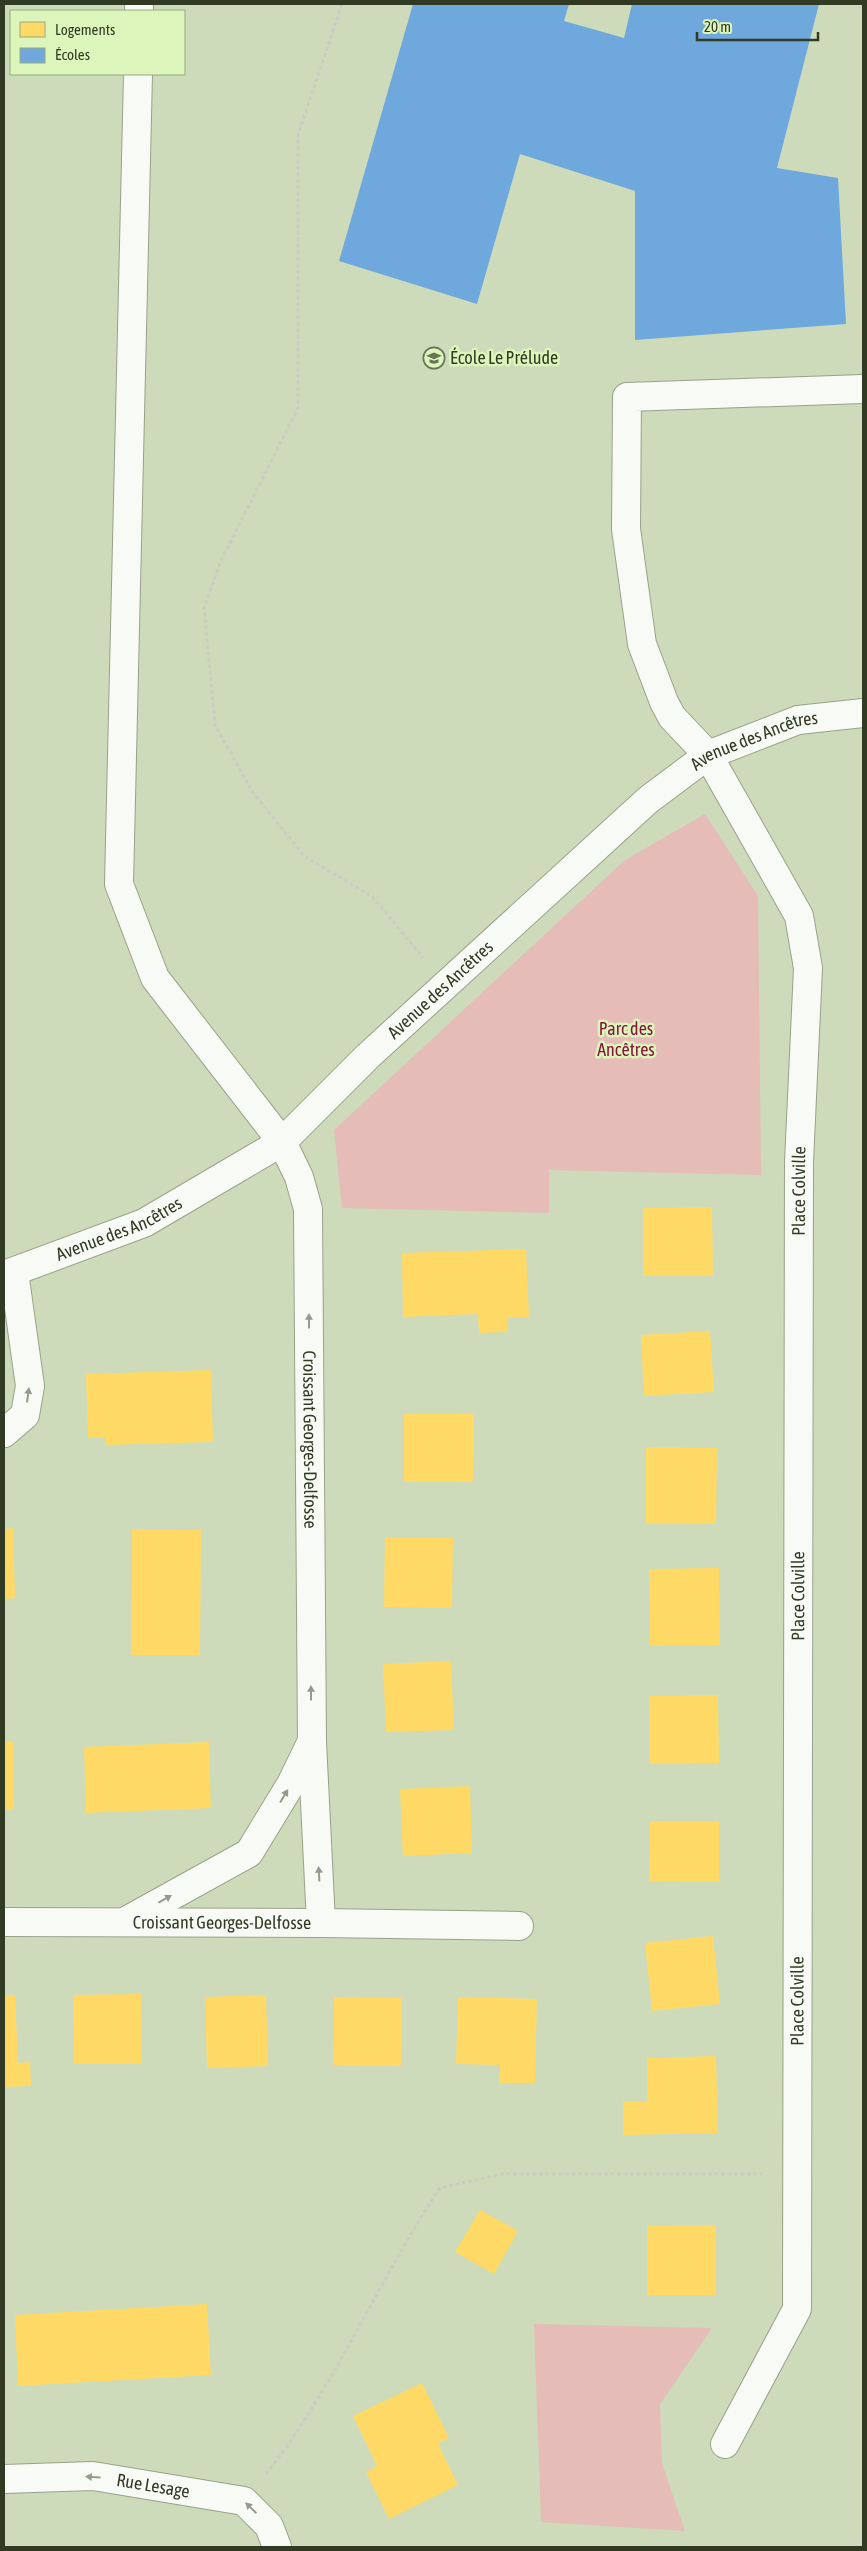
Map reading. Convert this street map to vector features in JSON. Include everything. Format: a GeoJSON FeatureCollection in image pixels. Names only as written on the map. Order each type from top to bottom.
{"type":"FeatureCollection","features":[{"type":"Feature","properties":{"kind":"street","name":"Croissant Georges-Delfosse"},"geometry":{"type":"LineString","coordinates":[[138,75],[119,884],[155,978],[282,1142],[299,1177],[308,1209],[312,1742],[321,1923]]}},
{"type":"Feature","properties":{"kind":"street","name":"Place Colville"},"geometry":{"type":"LineString","coordinates":[[725,2444],[797,2309],[799,1162],[808,968],[799,916],[708,755],[672,717],[664,702],[642,644],[626,529],[627,397],[863,389]]}},
{"type":"Feature","properties":{"kind":"street","name":"Avenue des Ancêtres"},"geometry":{"type":"LineString","coordinates":[[4,1433],[25,1416],[30,1386],[9,1273],[144,1223],[282,1142],[368,1056],[648,800],[708,755],[798,720],[863,712]]}},
{"type":"Feature","properties":{"kind":"street","name":"Croissant Georges-Delfosse"},"geometry":{"type":"LineString","coordinates":[[122,1922],[249,1853],[291,1784],[312,1742]]}},
{"type":"Feature","properties":{"kind":"street","name":"Croissant Georges-Delfosse"},"geometry":{"type":"LineString","coordinates":[[4,1922],[518,1926]]}},
{"type":"Feature","properties":{"kind":"street","name":"Rue Lesage"},"geometry":{"type":"LineString","coordinates":[[4,2479],[93,2476],[244,2501]]}},
{"type":"Feature","properties":{"kind":"street"},"geometry":{"type":"LineString","coordinates":[[244,2501],[270,2526],[277,2547]]}},
{"type":"Feature","properties":{"kind":"path"},"geometry":{"type":"LineString","coordinates":[[342,4],[298,134],[298,408],[220,563],[204,608],[215,725],[252,791],[304,856],[373,897],[446,985]]}},
{"type":"Feature","properties":{"kind":"path"},"geometry":{"type":"LineString","coordinates":[[244,2501],[294,2439],[414,2226],[440,2188],[502,2174],[798,2174]]}},
{"type":"Feature","properties":{"kind":"green space","name":"Parc des Ancêtres"},"geometry":{"type":"Polygon","coordinates":[[[705,814],[758,896],[761,1175],[549,1170],[549,1213],[342,1208],[334,1130],[625,860],[705,814]]]}},
{"type":"Feature","properties":{"kind":"green space"},"geometry":{"type":"Polygon","coordinates":[[[534,2324],[712,2328],[660,2404],[662,2463],[685,2531],[541,2522],[534,2324]]]}},
{"type":"Feature","properties":{"kind":"building: Logements"},"geometry":{"type":"Polygon","coordinates":[[[712,1207],[713,1276],[643,1276],[643,1208],[712,1207]]]}},
{"type":"Feature","properties":{"kind":"building: Logements"},"geometry":{"type":"Polygon","coordinates":[[[526,1249],[529,1317],[507,1318],[508,1332],[479,1333],[478,1314],[403,1317],[402,1253],[526,1249]]]}},
{"type":"Feature","properties":{"kind":"building: Logements"},"geometry":{"type":"Polygon","coordinates":[[[710,1331],[714,1392],[644,1396],[641,1335],[710,1331]]]}},
{"type":"Feature","properties":{"kind":"building: Logements"},"geometry":{"type":"Polygon","coordinates":[[[211,1370],[213,1442],[106,1445],[106,1437],[88,1438],[86,1374],[211,1370]]]}},
{"type":"Feature","properties":{"kind":"building: Logements"},"geometry":{"type":"Polygon","coordinates":[[[404,1414],[474,1414],[473,1482],[404,1482],[404,1414]]]}},
{"type":"Feature","properties":{"kind":"building: Logements"},"geometry":{"type":"Polygon","coordinates":[[[646,1447],[717,1448],[716,1524],[646,1524],[646,1447]]]}},
{"type":"Feature","properties":{"kind":"building: Logements"},"geometry":{"type":"Polygon","coordinates":[[[13,1528],[15,1598],[4,1599],[4,1529],[13,1528]]]}},
{"type":"Feature","properties":{"kind":"building: Logements"},"geometry":{"type":"Polygon","coordinates":[[[132,1529],[201,1530],[200,1655],[131,1655],[132,1529]]]}},
{"type":"Feature","properties":{"kind":"building: Logements"},"geometry":{"type":"Polygon","coordinates":[[[385,1538],[453,1538],[452,1608],[384,1607],[385,1538]]]}},
{"type":"Feature","properties":{"kind":"building: Logements"},"geometry":{"type":"Polygon","coordinates":[[[719,1568],[720,1645],[650,1646],[649,1569],[719,1568]]]}},
{"type":"Feature","properties":{"kind":"building: Logements"},"geometry":{"type":"Polygon","coordinates":[[[451,1661],[454,1730],[386,1732],[383,1664],[451,1661]]]}},
{"type":"Feature","properties":{"kind":"building: Logements"},"geometry":{"type":"Polygon","coordinates":[[[718,1695],[719,1763],[649,1764],[649,1696],[718,1695]]]}},
{"type":"Feature","properties":{"kind":"building: Logements"},"geometry":{"type":"Polygon","coordinates":[[[4,1742],[13,1742],[14,1810],[4,1810],[4,1742]]]}},
{"type":"Feature","properties":{"kind":"building: Logements"},"geometry":{"type":"Polygon","coordinates":[[[209,1742],[211,1808],[86,1813],[84,1747],[209,1742]]]}},
{"type":"Feature","properties":{"kind":"building: Logements"},"geometry":{"type":"Polygon","coordinates":[[[470,1786],[472,1853],[403,1856],[400,1789],[470,1786]]]}},
{"type":"Feature","properties":{"kind":"building: Logements"},"geometry":{"type":"Polygon","coordinates":[[[650,1821],[719,1821],[719,1882],[649,1881],[650,1821]]]}},
{"type":"Feature","properties":{"kind":"building: Logements"},"geometry":{"type":"Polygon","coordinates":[[[713,1936],[720,2004],[652,2011],[645,1943],[713,1936]]]}},
{"type":"Feature","properties":{"kind":"building: Logements"},"geometry":{"type":"Polygon","coordinates":[[[141,1994],[142,2064],[74,2064],[73,1995],[141,1994]]]}},
{"type":"Feature","properties":{"kind":"building: Logements"},"geometry":{"type":"Polygon","coordinates":[[[4,1995],[15,1995],[18,2063],[30,2062],[31,2086],[4,2087],[4,1995]]]}},
{"type":"Feature","properties":{"kind":"building: Logements"},"geometry":{"type":"Polygon","coordinates":[[[266,1995],[268,2066],[207,2068],[205,1997],[266,1995]]]}},
{"type":"Feature","properties":{"kind":"building: Logements"},"geometry":{"type":"Polygon","coordinates":[[[334,1997],[402,1998],[401,2066],[333,2065],[334,1997]]]}},
{"type":"Feature","properties":{"kind":"building: Logements"},"geometry":{"type":"Polygon","coordinates":[[[458,1997],[537,1999],[535,2083],[499,2083],[500,2065],[456,2064],[458,1997]]]}},
{"type":"Feature","properties":{"kind":"building: Logements"},"geometry":{"type":"Polygon","coordinates":[[[716,2056],[718,2133],[623,2135],[623,2101],[647,2101],[647,2058],[716,2056]]]}},
{"type":"Feature","properties":{"kind":"building: Logements"},"geometry":{"type":"Polygon","coordinates":[[[480,2210],[518,2231],[494,2274],[455,2252],[480,2210]]]}},
{"type":"Feature","properties":{"kind":"building: Logements"},"geometry":{"type":"Polygon","coordinates":[[[716,2225],[716,2295],[647,2295],[647,2226],[716,2225]]]}},
{"type":"Feature","properties":{"kind":"building: Logements"},"geometry":{"type":"Polygon","coordinates":[[[207,2304],[211,2375],[18,2386],[15,2315],[207,2304]]]}},
{"type":"Feature","properties":{"kind":"building: Logements"},"geometry":{"type":"Polygon","coordinates":[[[422,2383],[449,2438],[438,2444],[458,2485],[389,2519],[366,2472],[377,2466],[353,2416],[422,2383]]]}},
{"type":"Feature","properties":{"kind":"building: Écoles"},"geometry":{"type":"Polygon","coordinates":[[[413,4],[569,4],[564,21],[624,38],[632,4],[819,4],[777,168],[838,178],[846,324],[635,340],[635,191],[520,154],[477,304],[339,261],[413,4]]]}},
{"type":"Feature","properties":{"kind":"place","name":"École Le Prélude"},"geometry":{"type":"Point","coordinates":[434,358]}}]}
